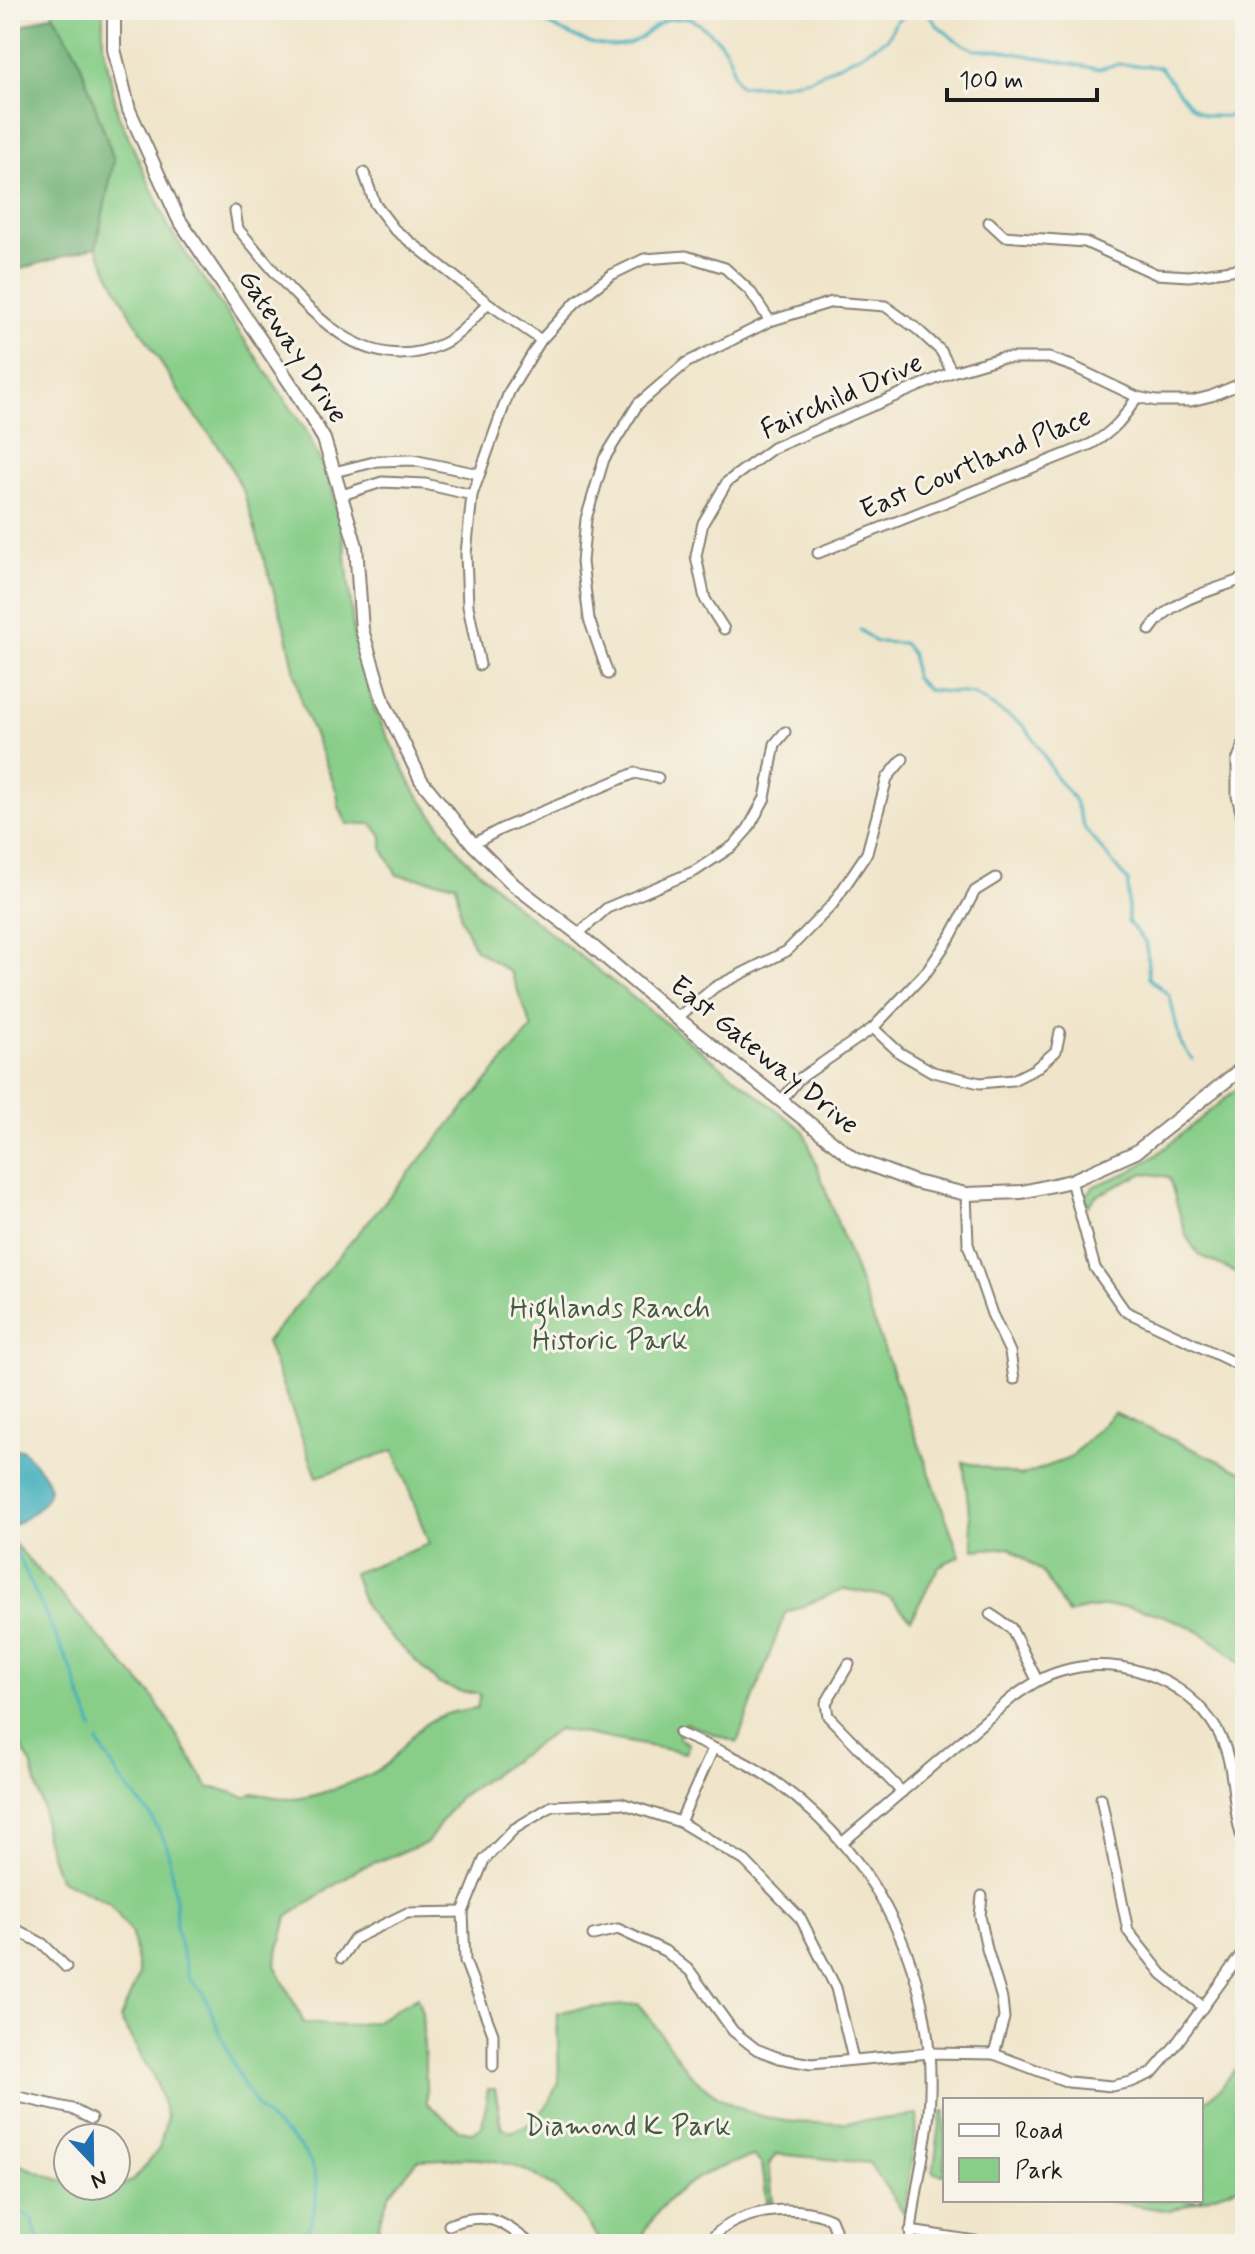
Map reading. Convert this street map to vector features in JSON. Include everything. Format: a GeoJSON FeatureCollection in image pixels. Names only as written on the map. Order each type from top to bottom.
{"type":"FeatureCollection","features":[{"type":"Feature","properties":{"kind":"street","name":"Gateway Drive"},"geometry":{"type":"LineString","coordinates":[[114,10],[114,49],[129,110],[178,218],[292,386],[324,439],[356,546],[362,630],[384,703],[421,780],[473,844]]}},
{"type":"Feature","properties":{"kind":"street"},"geometry":{"type":"LineString","coordinates":[[364,173],[375,204],[394,229],[488,303],[541,340]]}},
{"type":"Feature","properties":{"kind":"street"},"geometry":{"type":"LineString","coordinates":[[235,211],[238,229],[321,321],[345,339],[364,347],[387,353],[420,352],[443,344],[462,330],[488,303]]}},
{"type":"Feature","properties":{"kind":"street"},"geometry":{"type":"LineString","coordinates":[[989,222],[1004,236],[1085,242],[1156,274],[1189,276],[1245,268]]}},
{"type":"Feature","properties":{"kind":"street"},"geometry":{"type":"LineString","coordinates":[[480,665],[468,606],[466,554],[472,495],[509,392],[541,340],[576,302],[611,275],[644,259],[686,256],[725,268],[750,291],[770,321]]}},
{"type":"Feature","properties":{"kind":"street"},"geometry":{"type":"LineString","coordinates":[[608,674],[589,619],[582,562],[586,519],[604,459],[638,404],[686,363],[770,321],[832,302],[885,306],[941,351],[952,372]]}},
{"type":"Feature","properties":{"kind":"street","name":"Fairchild Drive"},"geometry":{"type":"LineString","coordinates":[[724,629],[705,599],[696,556],[703,523],[727,482],[773,448],[952,372],[1000,358],[1049,358],[1137,397],[1156,401],[1191,401],[1245,382]]}},
{"type":"Feature","properties":{"kind":"street","name":"East Courtland Place"},"geometry":{"type":"LineString","coordinates":[[818,553],[1091,444],[1120,423],[1137,397]]}},
{"type":"Feature","properties":{"kind":"street"},"geometry":{"type":"LineString","coordinates":[[334,472],[378,461],[413,460],[479,474]]}},
{"type":"Feature","properties":{"kind":"street"},"geometry":{"type":"LineString","coordinates":[[342,495],[382,482],[425,484],[472,495]]}},
{"type":"Feature","properties":{"kind":"street"},"geometry":{"type":"LineString","coordinates":[[1150,630],[1158,617],[1173,607],[1245,578]]}},
{"type":"Feature","properties":{"kind":"street"},"geometry":{"type":"LineString","coordinates":[[578,934],[607,908],[695,871],[733,846],[748,829],[765,798],[775,744],[785,732]]}},
{"type":"Feature","properties":{"kind":"street"},"geometry":{"type":"LineString","coordinates":[[1245,741],[1237,761],[1237,796],[1245,828]]}},
{"type":"Feature","properties":{"kind":"street"},"geometry":{"type":"LineString","coordinates":[[677,1018],[715,987],[787,951],[832,905],[867,853],[887,778],[903,759]]}},
{"type":"Feature","properties":{"kind":"street"},"geometry":{"type":"LineString","coordinates":[[473,844],[501,829],[635,773],[658,778]]}},
{"type":"Feature","properties":{"kind":"street","name":"East Gateway Drive"},"geometry":{"type":"LineString","coordinates":[[473,844],[514,885],[854,1159],[915,1182],[966,1194],[1022,1192],[1071,1181]]}},
{"type":"Feature","properties":{"kind":"street"},"geometry":{"type":"LineString","coordinates":[[782,1100],[799,1079],[873,1028],[928,970],[975,891],[996,878]]}},
{"type":"Feature","properties":{"kind":"street"},"geometry":{"type":"LineString","coordinates":[[873,1028],[900,1053],[933,1072],[980,1083],[1013,1080],[1035,1069],[1056,1051],[1060,1032]]}},
{"type":"Feature","properties":{"kind":"street"},"geometry":{"type":"LineString","coordinates":[[1245,1066],[1136,1152],[1071,1181],[1095,1268],[1125,1311],[1245,1368]]}},
{"type":"Feature","properties":{"kind":"street"},"geometry":{"type":"LineString","coordinates":[[966,1194],[968,1244],[992,1314],[1010,1352],[1014,1379]]}},
{"type":"Feature","properties":{"kind":"street"},"geometry":{"type":"LineString","coordinates":[[990,1614],[1011,1628],[1037,1680]]}},
{"type":"Feature","properties":{"kind":"street"},"geometry":{"type":"LineString","coordinates":[[849,1664],[826,1703],[828,1716],[902,1792]]}},
{"type":"Feature","properties":{"kind":"street"},"geometry":{"type":"LineString","coordinates":[[842,1843],[1013,1697],[1037,1680],[1063,1670],[1089,1665],[1116,1666],[1155,1676],[1178,1688],[1213,1723],[1224,1744],[1245,1845]]}},
{"type":"Feature","properties":{"kind":"street"},"geometry":{"type":"LineString","coordinates":[[679,1733],[732,1756],[791,1793],[842,1843],[876,1888],[904,1943],[920,1994],[930,2053],[930,2095],[910,2244]]}},
{"type":"Feature","properties":{"kind":"street"},"geometry":{"type":"LineString","coordinates":[[680,1822],[713,1749]]}},
{"type":"Feature","properties":{"kind":"street"},"geometry":{"type":"LineString","coordinates":[[1101,1798],[1128,1931],[1162,1974],[1202,2006]]}},
{"type":"Feature","properties":{"kind":"street"},"geometry":{"type":"LineString","coordinates":[[493,2066],[493,2034],[465,1961],[463,1912],[484,1860],[514,1829],[552,1806],[621,1803],[680,1822],[745,1861],[801,1919],[836,1988],[853,2059]]}},
{"type":"Feature","properties":{"kind":"street"},"geometry":{"type":"LineString","coordinates":[[982,1896],[980,1916],[1002,1999],[1004,2018],[994,2054]]}},
{"type":"Feature","properties":{"kind":"street"},"geometry":{"type":"LineString","coordinates":[[341,1958],[354,1939],[407,1913],[463,1912]]}},
{"type":"Feature","properties":{"kind":"street"},"geometry":{"type":"LineString","coordinates":[[10,1926],[43,1944],[66,1967]]}},
{"type":"Feature","properties":{"kind":"street"},"geometry":{"type":"LineString","coordinates":[[593,1935],[618,1929],[665,1951],[690,1971],[733,2031],[756,2049],[779,2058],[811,2064],[930,2053],[994,2054],[1068,2082],[1112,2086],[1152,2073],[1245,1949]]}},
{"type":"Feature","properties":{"kind":"street"},"geometry":{"type":"LineString","coordinates":[[10,2095],[72,2109],[91,2119]]}},
{"type":"Feature","properties":{"kind":"street"},"geometry":{"type":"LineString","coordinates":[[707,2244],[712,2237],[735,2222],[753,2213],[771,2210],[819,2213],[831,2219],[835,2229],[834,2244]]}},
{"type":"Feature","properties":{"kind":"street"},"geometry":{"type":"LineString","coordinates":[[449,2225],[466,2218],[484,2218],[508,2226],[531,2244]]}},
{"type":"Feature","properties":{"kind":"street"},"geometry":{"type":"LineString","coordinates":[[910,2231],[994,2244]]}},
{"type":"Feature","properties":{"kind":"green space","name":"Highlands Ranch Historic Park"},"geometry":{"type":"Polygon","coordinates":[[[53,10],[103,10],[103,44],[118,114],[170,230],[307,432],[332,488],[345,547],[354,636],[375,711],[413,788],[462,855],[512,903],[804,1131],[960,1556],[939,1566],[911,1619],[889,1597],[845,1589],[785,1613],[737,1743],[685,1723],[678,1738],[689,1744],[686,1753],[559,1729],[458,1798],[427,1843],[360,1868],[287,1917],[275,1965],[304,2023],[343,2026],[374,2022],[417,1997],[422,2013],[427,2103],[458,2129],[473,2133],[482,2127],[488,2089],[495,2089],[502,2127],[511,2132],[535,2121],[549,2102],[559,2080],[557,2013],[638,2004],[690,2073],[715,2094],[741,2109],[768,2118],[797,2122],[827,2123],[918,2115],[904,2213],[869,2163],[777,2154],[769,2166],[773,2202],[767,2201],[762,2164],[754,2157],[717,2169],[685,2186],[659,2210],[639,2244],[600,2244],[581,2214],[539,2178],[505,2164],[453,2158],[418,2160],[389,2195],[378,2225],[385,2244],[10,2244],[10,2161],[52,2177],[52,2202],[132,2202],[132,2180],[159,2149],[167,2117],[156,2082],[120,2019],[139,1975],[132,1934],[109,1903],[59,1879],[45,1837],[43,1810],[31,1764],[10,1727],[10,1539],[152,1695],[209,1788],[246,1797],[253,1793],[290,1799],[325,1792],[387,1764],[418,1730],[433,1719],[477,1708],[480,1694],[439,1684],[379,1625],[365,1607],[353,1573],[429,1544],[394,1450],[317,1477],[266,1342],[532,1028],[511,973],[475,949],[461,919],[456,884],[397,875],[382,848],[382,836],[372,824],[347,824],[301,702],[287,635],[244,493],[223,452],[185,402],[127,308],[96,247],[114,160],[77,54],[53,10]]]}},
{"type":"Feature","properties":{"kind":"green space"},"geometry":{"type":"Polygon","coordinates":[[[53,14],[77,54],[114,160],[96,247],[10,272],[10,31],[53,14]]]}},
{"type":"Feature","properties":{"kind":"green space"},"geometry":{"type":"Polygon","coordinates":[[[1245,1082],[1245,1277],[1199,1255],[1186,1236],[1169,1177],[1144,1173],[1096,1196],[1088,1206],[1086,1196],[1094,1186],[1129,1172],[1155,1156],[1245,1082]]]}},
{"type":"Feature","properties":{"kind":"green space"},"geometry":{"type":"Polygon","coordinates":[[[1114,1413],[1245,1473],[1245,1668],[1208,1637],[1163,1616],[1115,1607],[1091,1608],[1068,1614],[1043,1573],[1009,1547],[974,1550],[963,1462],[1021,1476],[1070,1458],[1114,1413]]]}},
{"type":"Feature","properties":{"kind":"green space"},"geometry":{"type":"Polygon","coordinates":[[[1245,2055],[1243,2185],[1203,2199],[1203,2103],[1221,2088],[1245,2055]]]}},
{"type":"Feature","properties":{"kind":"green space"},"geometry":{"type":"Polygon","coordinates":[[[942,2111],[943,2111],[943,2175],[933,2173],[942,2111]]]}},
{"type":"Feature","properties":{"kind":"green space"},"geometry":{"type":"Polygon","coordinates":[[[1114,2202],[1195,2202],[1170,2211],[1114,2202]]]}},
{"type":"Feature","properties":{"kind":"water"},"geometry":{"type":"Polygon","coordinates":[[[22,1449],[42,1471],[49,1488],[38,1508],[10,1527],[10,1450],[22,1449]]]}},
{"type":"Feature","properties":{"kind":"waterway"},"geometry":{"type":"LineString","coordinates":[[520,10],[586,41],[614,46],[633,42],[666,20],[691,18],[722,44],[740,86],[777,85],[810,79],[888,38],[896,21],[924,10]]}},
{"type":"Feature","properties":{"kind":"waterway"},"geometry":{"type":"LineString","coordinates":[[925,10],[954,39],[975,50],[998,50],[1099,69],[1117,64],[1160,67],[1199,112],[1215,116],[1245,115]]}},
{"type":"Feature","properties":{"kind":"waterway"},"geometry":{"type":"LineString","coordinates":[[860,630],[876,642],[903,643],[912,654],[915,678],[928,690],[973,694],[1023,725],[1057,779],[1074,799],[1085,829],[1128,881],[1128,922],[1146,943],[1149,978],[1170,996],[1180,1042],[1192,1059]]}},
{"type":"Feature","properties":{"kind":"waterway"},"geometry":{"type":"LineString","coordinates":[[10,1539],[72,1671],[93,1729]]}},
{"type":"Feature","properties":{"kind":"waterway"},"geometry":{"type":"LineString","coordinates":[[98,1742],[120,1779],[150,1815],[167,1845],[175,1895],[176,1928],[189,1979],[203,1992],[231,2060],[252,2099],[266,2117],[295,2142],[312,2165],[315,2204],[302,2244]]}},
{"type":"Feature","properties":{"kind":"waterway"},"geometry":{"type":"LineString","coordinates":[[10,2207],[32,2219],[39,2244]]}},
{"type":"Feature","properties":{"kind":"park label","name":"Diamond K Park"},"geometry":{"type":"Point","coordinates":[628,2127]}}]}
